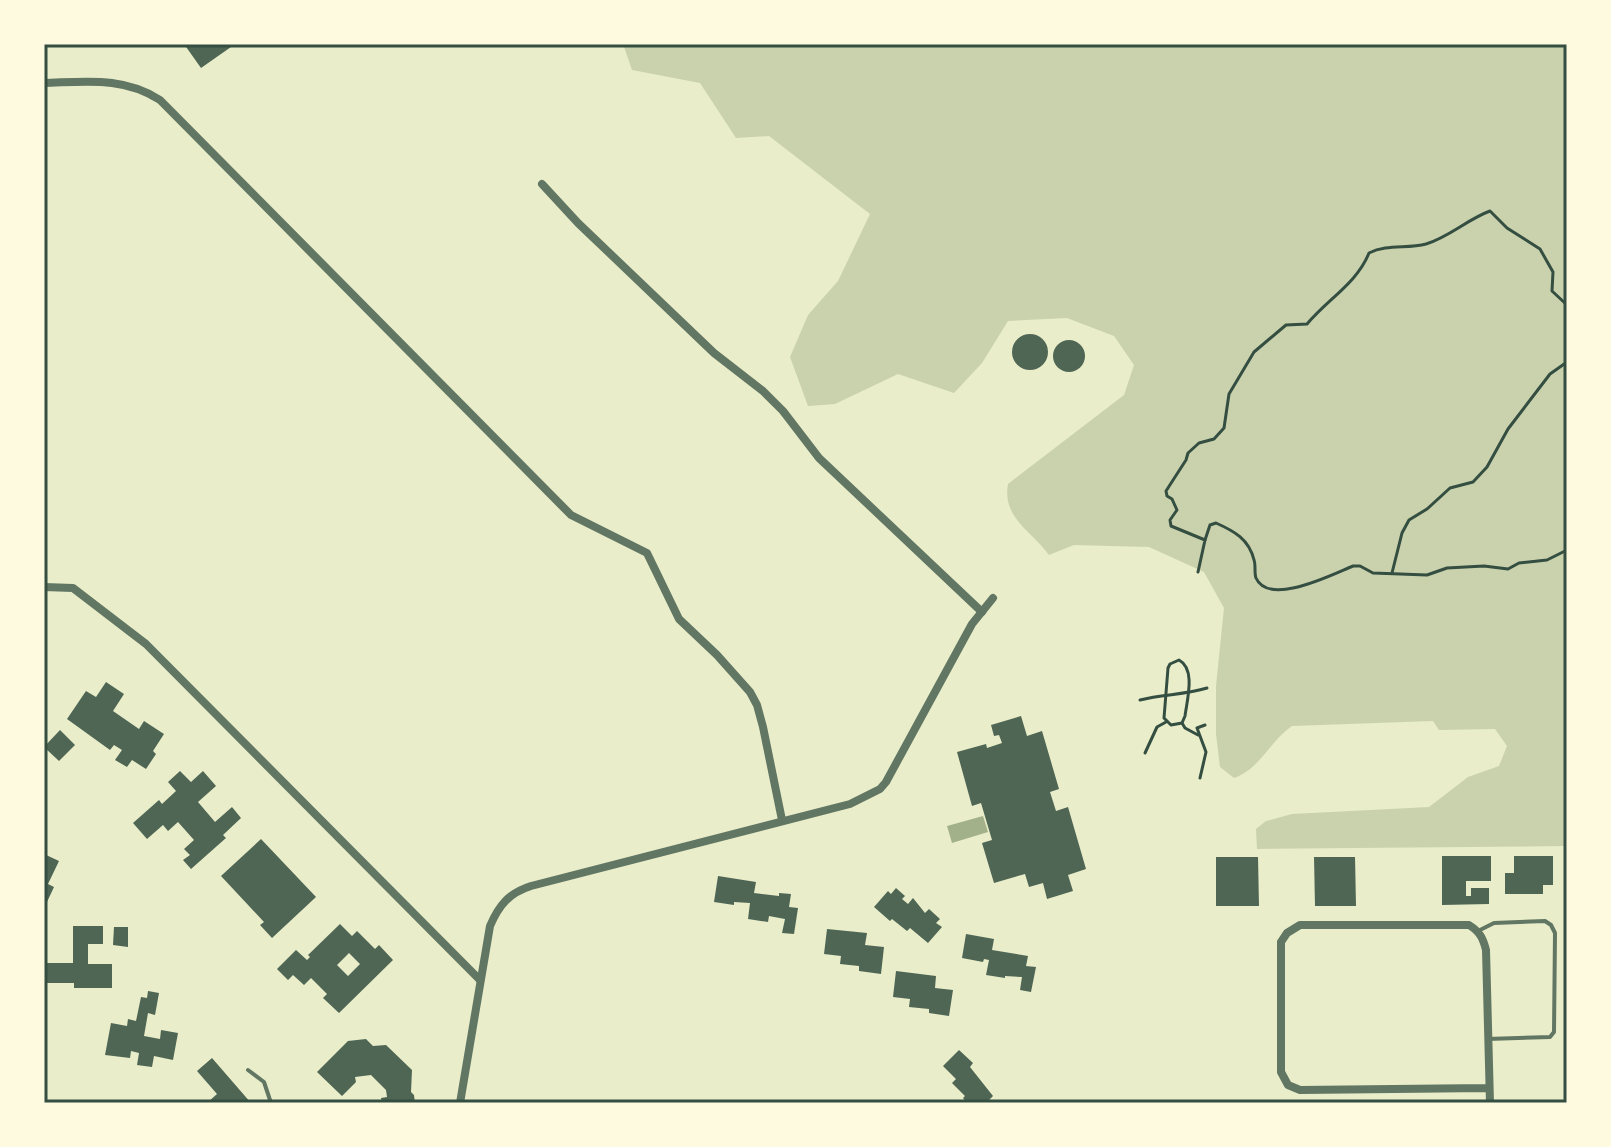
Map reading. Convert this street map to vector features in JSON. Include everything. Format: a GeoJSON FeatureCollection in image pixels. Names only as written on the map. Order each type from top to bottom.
{"type":"FeatureCollection","features":[{"type":"Feature","properties":{"kind":"street"},"geometry":{"type":"LineString","coordinates":[[44,83],[118,83],[134,86],[160,100],[571,515],[647,553],[669,605],[679,619],[740,680],[757,705],[782,820]]}},
{"type":"Feature","properties":{"kind":"street"},"geometry":{"type":"LineString","coordinates":[[542,184],[578,223],[714,353],[763,391],[783,411],[819,458],[982,612]]}},
{"type":"Feature","properties":{"kind":"street"},"geometry":{"type":"LineString","coordinates":[[44,587],[73,588],[146,644],[480,980]]}},
{"type":"Feature","properties":{"kind":"street"},"geometry":{"type":"LineString","coordinates":[[460,1103],[490,926],[501,904],[519,890],[850,804],[880,789],[972,624],[993,598]]}},
{"type":"Feature","properties":{"kind":"street"},"geometry":{"type":"LineString","coordinates":[[1487,1088],[1300,1090],[1288,1085],[1281,1072],[1281,942],[1287,933],[1300,925],[1469,925],[1478,931],[1486,950],[1487,1088],[1490,1103]]}},
{"type":"Feature","properties":{"kind":"lane"},"geometry":{"type":"LineString","coordinates":[[1478,931],[1494,923],[1545,921],[1555,933],[1554,1032],[1550,1037],[1486,1039]]}},
{"type":"Feature","properties":{"kind":"lane"},"geometry":{"type":"LineString","coordinates":[[248,1070],[264,1082],[271,1103]]}},
{"type":"Feature","properties":{"kind":"path"},"geometry":{"type":"LineString","coordinates":[[1205,540],[1171,526],[1170,520],[1177,510],[1166,491],[1188,453],[1199,443],[1214,439],[1224,428],[1229,394],[1254,352],[1286,325],[1307,324],[1362,270],[1369,253],[1379,247],[1429,243],[1490,211],[1507,228],[1540,249],[1553,272],[1552,291],[1567,305]]}},
{"type":"Feature","properties":{"kind":"path"},"geometry":{"type":"LineString","coordinates":[[1392,573],[1402,533],[1409,520],[1427,509],[1450,488],[1473,482],[1487,467],[1508,429],[1550,374],[1561,368],[1567,358]]}},
{"type":"Feature","properties":{"kind":"path"},"geometry":{"type":"LineString","coordinates":[[1198,572],[1210,525],[1216,523],[1241,536],[1254,559],[1256,578],[1263,587],[1275,591],[1295,588],[1353,566],[1373,573],[1427,575],[1447,568],[1484,566],[1508,569],[1519,563],[1547,560],[1567,550]]}},
{"type":"Feature","properties":{"kind":"path"},"geometry":{"type":"LineString","coordinates":[[1145,753],[1157,727],[1166,722],[1177,726],[1185,716],[1189,670],[1179,660],[1168,668],[1166,722]]}},
{"type":"Feature","properties":{"kind":"path"},"geometry":{"type":"LineString","coordinates":[[1140,700],[1207,688]]}},
{"type":"Feature","properties":{"kind":"path"},"geometry":{"type":"LineString","coordinates":[[1182,723],[1199,735]]}},
{"type":"Feature","properties":{"kind":"path"},"geometry":{"type":"LineString","coordinates":[[1200,778],[1206,752],[1198,727],[1205,725]]}},
{"type":"Feature","properties":{"kind":"shaded area"},"geometry":{"type":"Polygon","coordinates":[[[623,44],[1567,44],[1567,846],[1257,849],[1256,829],[1266,821],[1292,814],[1429,807],[1468,777],[1499,766],[1507,746],[1495,729],[1439,730],[1433,721],[1292,726],[1243,774],[1234,778],[1220,767],[1216,686],[1224,608],[1204,572],[1149,547],[1074,545],[1049,555],[1009,506],[1008,484],[1124,395],[1134,365],[1114,336],[1067,318],[1008,321],[982,363],[954,393],[898,374],[835,404],[808,406],[790,357],[808,315],[838,281],[870,214],[769,136],[736,138],[700,83],[632,70],[623,44]]]}},
{"type":"Feature","properties":{"kind":"shaded area"},"geometry":{"type":"Polygon","coordinates":[[[983,816],[988,832],[952,843],[947,826],[983,816]]]}},
{"type":"Feature","properties":{"kind":"building"},"geometry":{"type":"Polygon","coordinates":[[[184,44],[229,44],[231,47],[201,68],[184,44]]]}},
{"type":"Feature","properties":{"kind":"building"},"geometry":{"type":"Polygon","coordinates":[[[1030,334],[1043,339],[1048,352],[1043,365],[1030,370],[1017,365],[1012,352],[1017,339],[1030,334]]]}},
{"type":"Feature","properties":{"kind":"building"},"geometry":{"type":"Polygon","coordinates":[[[1069,340],[1080,345],[1085,356],[1080,367],[1069,372],[1058,367],[1053,356],[1058,345],[1069,340]]]}},
{"type":"Feature","properties":{"kind":"building"},"geometry":{"type":"Polygon","coordinates":[[[106,682],[124,694],[113,711],[139,729],[144,721],[164,734],[146,769],[132,760],[127,767],[115,760],[122,750],[114,745],[110,750],[67,719],[86,691],[96,697],[106,682]]]}},
{"type":"Feature","properties":{"kind":"building"},"geometry":{"type":"Polygon","coordinates":[[[1021,716],[1027,736],[1042,731],[1059,789],[1050,792],[1056,811],[1068,807],[1086,869],[1068,875],[1073,891],[1047,899],[1043,883],[1029,887],[1025,874],[994,883],[982,843],[992,840],[981,803],[972,806],[957,752],[1002,743],[999,735],[994,736],[991,725],[1021,716]]]}},
{"type":"Feature","properties":{"kind":"building"},"geometry":{"type":"Polygon","coordinates":[[[60,730],[75,745],[59,761],[44,747],[60,730]]]}},
{"type":"Feature","properties":{"kind":"building"},"geometry":{"type":"Polygon","coordinates":[[[180,771],[191,782],[203,771],[216,786],[198,802],[215,822],[232,807],[241,818],[223,835],[226,838],[191,869],[183,860],[190,855],[184,849],[194,840],[178,822],[168,831],[163,825],[147,839],[133,823],[159,800],[162,804],[176,791],[168,782],[180,771]]]}},
{"type":"Feature","properties":{"kind":"building"},"geometry":{"type":"Polygon","coordinates":[[[261,839],[316,897],[272,938],[260,925],[264,922],[221,876],[261,839]]]}},
{"type":"Feature","properties":{"kind":"building"},"geometry":{"type":"Polygon","coordinates":[[[44,854],[59,861],[48,884],[54,887],[47,902],[44,901],[44,854]]]}},
{"type":"Feature","properties":{"kind":"building"},"geometry":{"type":"Polygon","coordinates":[[[1442,856],[1491,856],[1491,881],[1466,881],[1466,896],[1471,896],[1471,888],[1489,888],[1489,904],[1442,905],[1442,856]]]}},
{"type":"Feature","properties":{"kind":"building"},"geometry":{"type":"Polygon","coordinates":[[[1514,856],[1553,856],[1553,885],[1543,885],[1543,894],[1505,894],[1505,873],[1514,873],[1514,856]]]}},
{"type":"Feature","properties":{"kind":"building"},"geometry":{"type":"Polygon","coordinates":[[[1216,857],[1258,857],[1259,906],[1216,906],[1216,857]]]}},
{"type":"Feature","properties":{"kind":"building"},"geometry":{"type":"Polygon","coordinates":[[[1314,857],[1355,857],[1356,906],[1315,906],[1314,857]]]}},
{"type":"Feature","properties":{"kind":"building"},"geometry":{"type":"Polygon","coordinates":[[[718,876],[756,882],[754,893],[791,894],[789,907],[798,908],[794,934],[782,933],[785,919],[769,916],[768,922],[748,919],[750,903],[734,902],[734,905],[714,902],[718,876]]]}},
{"type":"Feature","properties":{"kind":"building"},"geometry":{"type":"Polygon","coordinates":[[[896,888],[908,904],[913,898],[925,913],[929,909],[940,919],[936,923],[942,927],[928,943],[910,928],[907,931],[892,919],[890,921],[874,907],[888,891],[891,894],[896,888]]]}},
{"type":"Feature","properties":{"kind":"building"},"geometry":{"type":"Polygon","coordinates":[[[340,924],[352,936],[357,931],[375,949],[379,945],[393,960],[339,1013],[323,998],[327,994],[311,978],[304,985],[293,975],[288,980],[277,969],[296,950],[307,960],[308,955],[340,924]],[[349,953],[337,965],[348,976],[360,964],[349,953]]]}},
{"type":"Feature","properties":{"kind":"building"},"geometry":{"type":"Polygon","coordinates":[[[73,926],[103,926],[103,944],[88,944],[88,964],[112,964],[112,988],[74,988],[74,983],[44,983],[44,963],[73,963],[73,926]]]}},
{"type":"Feature","properties":{"kind":"building"},"geometry":{"type":"Polygon","coordinates":[[[114,927],[128,927],[128,947],[113,945],[114,927]]]}},
{"type":"Feature","properties":{"kind":"building"},"geometry":{"type":"Polygon","coordinates":[[[827,929],[867,933],[865,945],[884,947],[881,974],[859,971],[859,966],[840,964],[841,956],[824,954],[827,929]]]}},
{"type":"Feature","properties":{"kind":"building"},"geometry":{"type":"Polygon","coordinates":[[[966,934],[994,939],[992,950],[1028,956],[1026,966],[1036,967],[1031,992],[1020,990],[1022,977],[986,975],[989,960],[984,959],[983,962],[962,958],[966,934]]]}},
{"type":"Feature","properties":{"kind":"building"},"geometry":{"type":"Polygon","coordinates":[[[896,971],[936,976],[935,988],[953,990],[949,1016],[929,1013],[929,1009],[909,1007],[910,999],[893,997],[896,971]]]}},
{"type":"Feature","properties":{"kind":"building"},"geometry":{"type":"Polygon","coordinates":[[[148,991],[159,993],[155,1015],[148,1013],[144,1036],[160,1039],[161,1030],[178,1033],[173,1060],[154,1056],[152,1067],[137,1065],[139,1053],[131,1051],[130,1058],[105,1055],[111,1023],[127,1026],[128,1019],[136,1021],[141,997],[147,998],[148,991]]]}},
{"type":"Feature","properties":{"kind":"building"},"geometry":{"type":"Polygon","coordinates":[[[366,1039],[373,1046],[386,1045],[412,1070],[411,1092],[415,1103],[382,1103],[381,1098],[387,1097],[386,1090],[371,1075],[355,1077],[356,1082],[342,1096],[317,1072],[348,1041],[366,1039]]]}},
{"type":"Feature","properties":{"kind":"building"},"geometry":{"type":"Polygon","coordinates":[[[959,1050],[973,1063],[970,1067],[993,1096],[986,1103],[967,1103],[963,1098],[965,1096],[952,1083],[956,1079],[943,1066],[959,1050]]]}},
{"type":"Feature","properties":{"kind":"building"},"geometry":{"type":"Polygon","coordinates":[[[212,1058],[251,1103],[207,1103],[217,1094],[197,1071],[212,1058]]]}}]}
